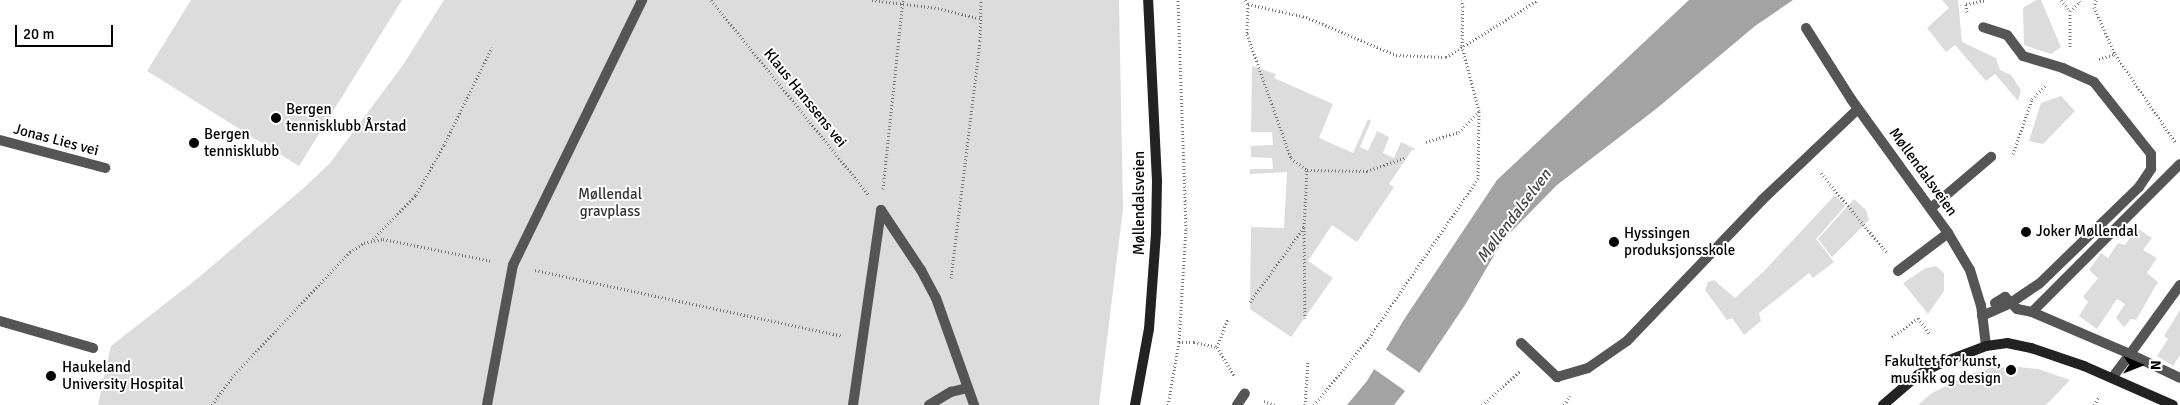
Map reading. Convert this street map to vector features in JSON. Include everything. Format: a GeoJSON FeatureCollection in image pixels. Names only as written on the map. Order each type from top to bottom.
{"type":"FeatureCollection","features":[{"type":"Feature","properties":{"kind":"street"},"geometry":{"type":"LineString","coordinates":[[487,405],[514,265],[642,0]]}},
{"type":"Feature","properties":{"kind":"street","name":"Møllendalsveien"},"geometry":{"type":"LineString","coordinates":[[1136,405],[1149,329],[1156,234],[1157,181],[1148,0]]}},
{"type":"Feature","properties":{"kind":"street"},"geometry":{"type":"LineString","coordinates":[[1982,316],[2010,304],[2046,277],[2139,187],[2151,169],[2152,154],[2094,82],[2056,66],[2023,56],[2007,35],[1983,27]]}},
{"type":"Feature","properties":{"kind":"street","name":"Møllendalsveien"},"geometry":{"type":"LineString","coordinates":[[1806,28],[1858,109],[1948,233],[1970,270],[1982,316],[1986,346]]}},
{"type":"Feature","properties":{"kind":"street"},"geometry":{"type":"LineString","coordinates":[[1521,342],[1557,377],[1588,368],[1627,341],[1762,200],[1858,109]]}},
{"type":"Feature","properties":{"kind":"street","name":"Jonas Lies vei"},"geometry":{"type":"LineString","coordinates":[[0,140],[105,168]]}},
{"type":"Feature","properties":{"kind":"street"},"geometry":{"type":"LineString","coordinates":[[1930,208],[1991,157]]}},
{"type":"Feature","properties":{"kind":"street"},"geometry":{"type":"LineString","coordinates":[[2032,312],[2180,164]]}},
{"type":"Feature","properties":{"kind":"street"},"geometry":{"type":"LineString","coordinates":[[881,210],[932,290],[974,405]]}},
{"type":"Feature","properties":{"kind":"street"},"geometry":{"type":"LineString","coordinates":[[854,405],[881,210]]}},
{"type":"Feature","properties":{"kind":"street"},"geometry":{"type":"LineString","coordinates":[[1899,270],[1948,233]]}},
{"type":"Feature","properties":{"kind":"street"},"geometry":{"type":"LineString","coordinates":[[2112,378],[2180,285]]}},
{"type":"Feature","properties":{"kind":"street"},"geometry":{"type":"LineString","coordinates":[[1995,302],[2005,297],[2017,309],[2032,312],[2130,354],[2180,378]]}},
{"type":"Feature","properties":{"kind":"street"},"geometry":{"type":"LineString","coordinates":[[0,321],[93,348]]}},
{"type":"Feature","properties":{"kind":"street"},"geometry":{"type":"LineString","coordinates":[[1884,405],[1918,375],[1958,355],[1986,346],[2007,344],[2031,348],[2112,378],[2173,405]]}},
{"type":"Feature","properties":{"kind":"street"},"geometry":{"type":"LineString","coordinates":[[928,405],[951,392],[967,388]]}},
{"type":"Feature","properties":{"kind":"street"},"geometry":{"type":"LineString","coordinates":[[1237,405],[1245,393]]}},
{"type":"Feature","properties":{"kind":"path","name":"Klaus Hanssens vei"},"geometry":{"type":"LineString","coordinates":[[711,0],[881,210]]}},
{"type":"Feature","properties":{"kind":"path"},"geometry":{"type":"LineString","coordinates":[[872,0],[903,1],[981,18]]}},
{"type":"Feature","properties":{"kind":"path"},"geometry":{"type":"LineString","coordinates":[[950,285],[981,18],[981,0]]}},
{"type":"Feature","properties":{"kind":"path"},"geometry":{"type":"LineString","coordinates":[[1314,405],[1369,338],[1478,179],[1479,111],[1462,46],[1463,7],[1460,0]]}},
{"type":"Feature","properties":{"kind":"path"},"geometry":{"type":"LineString","coordinates":[[1407,157],[1367,170],[1307,170],[1291,158],[1246,34],[1247,2],[1306,17],[1396,55],[1446,57],[1538,0]]}},
{"type":"Feature","properties":{"kind":"path"},"geometry":{"type":"LineString","coordinates":[[2056,66],[2070,51],[2070,11],[2061,0]]}},
{"type":"Feature","properties":{"kind":"path"},"geometry":{"type":"LineString","coordinates":[[2070,11],[2080,2],[2078,0]]}},
{"type":"Feature","properties":{"kind":"path"},"geometry":{"type":"LineString","coordinates":[[2096,0],[2094,7],[2114,54],[2170,136],[2180,146]]}},
{"type":"Feature","properties":{"kind":"path"},"geometry":{"type":"LineString","coordinates":[[881,210],[903,1]]}},
{"type":"Feature","properties":{"kind":"path"},"geometry":{"type":"LineString","coordinates":[[373,239],[416,195],[444,145],[492,47]]}},
{"type":"Feature","properties":{"kind":"path"},"geometry":{"type":"LineString","coordinates":[[2012,158],[2032,99],[2048,84],[2055,87]]}},
{"type":"Feature","properties":{"kind":"path"},"geometry":{"type":"LineString","coordinates":[[1426,142],[1459,132],[1479,111]]}},
{"type":"Feature","properties":{"kind":"path"},"geometry":{"type":"LineString","coordinates":[[1808,157],[1899,270]]}},
{"type":"Feature","properties":{"kind":"path"},"geometry":{"type":"LineString","coordinates":[[1305,318],[1304,227],[1307,170]]}},
{"type":"Feature","properties":{"kind":"path"},"geometry":{"type":"LineString","coordinates":[[1250,302],[1304,227]]}},
{"type":"Feature","properties":{"kind":"path"},"geometry":{"type":"LineString","coordinates":[[1216,347],[1228,318]]}},
{"type":"Feature","properties":{"kind":"path"},"geometry":{"type":"LineString","coordinates":[[1892,337],[1918,318],[1930,334]]}},
{"type":"Feature","properties":{"kind":"path"},"geometry":{"type":"LineString","coordinates":[[1178,342],[1194,342],[1216,347],[1245,393]]}},
{"type":"Feature","properties":{"kind":"path"},"geometry":{"type":"LineString","coordinates":[[1482,405],[1494,396],[1535,356]]}},
{"type":"Feature","properties":{"kind":"path"},"geometry":{"type":"LineString","coordinates":[[1305,405],[1308,360]]}},
{"type":"Feature","properties":{"kind":"green space","name":"Bergen tennisklubb Årstad"},"geometry":{"type":"Polygon","coordinates":[[[191,0],[402,0],[299,166],[147,71],[191,0]]]}},
{"type":"Feature","properties":{"kind":"green space","name":"Møllendal gravplass"},"geometry":{"type":"Polygon","coordinates":[[[444,0],[1119,0],[1123,209],[1099,405],[98,405],[111,346],[198,278],[306,186],[330,163],[403,65],[444,0]]]}},
{"type":"Feature","properties":{"kind":"green space"},"geometry":{"type":"Polygon","coordinates":[[[1942,0],[1958,0],[1962,42],[1996,58],[2000,70],[2011,75],[2021,90],[2018,101],[1995,74],[1986,81],[1955,45],[1946,52],[1927,28],[1949,8],[1942,0]]]}},
{"type":"Feature","properties":{"kind":"green space"},"geometry":{"type":"Polygon","coordinates":[[[2036,0],[2041,0],[2061,47],[2051,54],[2024,45],[2023,8],[2036,0]]]}},
{"type":"Feature","properties":{"kind":"green space"},"geometry":{"type":"Polygon","coordinates":[[[1252,66],[1276,74],[1274,78],[1333,104],[1319,138],[1353,153],[1368,119],[1371,121],[1360,147],[1368,151],[1377,131],[1389,137],[1383,153],[1394,158],[1401,142],[1416,149],[1412,150],[1389,184],[1394,187],[1357,242],[1332,225],[1308,261],[1333,278],[1291,337],[1250,309],[1251,227],[1284,228],[1287,172],[1250,174],[1250,169],[1273,169],[1272,158],[1251,157],[1251,146],[1273,145],[1272,132],[1251,132],[1252,66]]]}},
{"type":"Feature","properties":{"kind":"green space"},"geometry":{"type":"Polygon","coordinates":[[[2061,96],[2075,111],[2043,144],[2029,141],[2041,103],[2061,96]]]}},
{"type":"Feature","properties":{"kind":"green space"},"geometry":{"type":"Polygon","coordinates":[[[1835,195],[1845,206],[1816,239],[1834,262],[1813,278],[1809,273],[1759,313],[1761,321],[1744,335],[1732,318],[1727,320],[1705,290],[1708,282],[1714,280],[1735,298],[1765,270],[1835,195]]]}},
{"type":"Feature","properties":{"kind":"green space"},"geometry":{"type":"Polygon","coordinates":[[[1854,199],[1866,210],[1869,220],[1832,257],[1818,239],[1854,199]]]}},
{"type":"Feature","properties":{"kind":"green space"},"geometry":{"type":"Polygon","coordinates":[[[2137,228],[2152,238],[2143,250],[2157,258],[2147,273],[2158,282],[2136,320],[2131,319],[2124,327],[2116,318],[2125,304],[2117,299],[2097,329],[2079,316],[2088,302],[2083,297],[2098,278],[2089,270],[2101,253],[2108,258],[2118,243],[2125,245],[2137,228]]]}},
{"type":"Feature","properties":{"kind":"green space"},"geometry":{"type":"Polygon","coordinates":[[[1936,266],[1944,273],[1944,291],[1928,314],[1903,283],[1926,268],[1936,266]]]}},
{"type":"Feature","properties":{"kind":"green space"},"geometry":{"type":"Polygon","coordinates":[[[2180,310],[2180,355],[2173,366],[2157,356],[2168,339],[2164,336],[2180,310]]]}},
{"type":"Feature","properties":{"kind":"green space"},"geometry":{"type":"Polygon","coordinates":[[[2018,367],[2038,369],[2070,380],[2046,405],[1918,405],[1932,393],[1967,375],[1990,368],[2018,367]]]}},
{"type":"Feature","properties":{"kind":"water","name":"Møllendalselven"},"geometry":{"type":"Polygon","coordinates":[[[1689,0],[1793,0],[1755,26],[1656,109],[1557,185],[1503,240],[1465,305],[1420,372],[1394,405],[1347,405],[1367,381],[1405,318],[1497,180],[1689,0]]]}},
{"type":"Feature","properties":{"kind":"pier"},"geometry":{"type":"Polygon","coordinates":[[[1384,348],[1421,374],[1408,393],[1371,367],[1384,348]]]}},
{"type":"Feature","properties":{"kind":"place","name":"Bergen tennisklubb Årstad"},"geometry":{"type":"Point","coordinates":[276,118]}},
{"type":"Feature","properties":{"kind":"place","name":"Bergen tennisklubb"},"geometry":{"type":"Point","coordinates":[194,143]}},
{"type":"Feature","properties":{"kind":"place","name":"Joker Møllendal"},"geometry":{"type":"Point","coordinates":[2026,232]}},
{"type":"Feature","properties":{"kind":"place","name":"Hyssingen produksjonsskole"},"geometry":{"type":"Point","coordinates":[1614,242]}},
{"type":"Feature","properties":{"kind":"place","name":"Fakultet for kunst, musikk og design"},"geometry":{"type":"Point","coordinates":[2011,370]}},
{"type":"Feature","properties":{"kind":"place","name":"Haukeland University Hospital"},"geometry":{"type":"Point","coordinates":[51,376]}}]}
